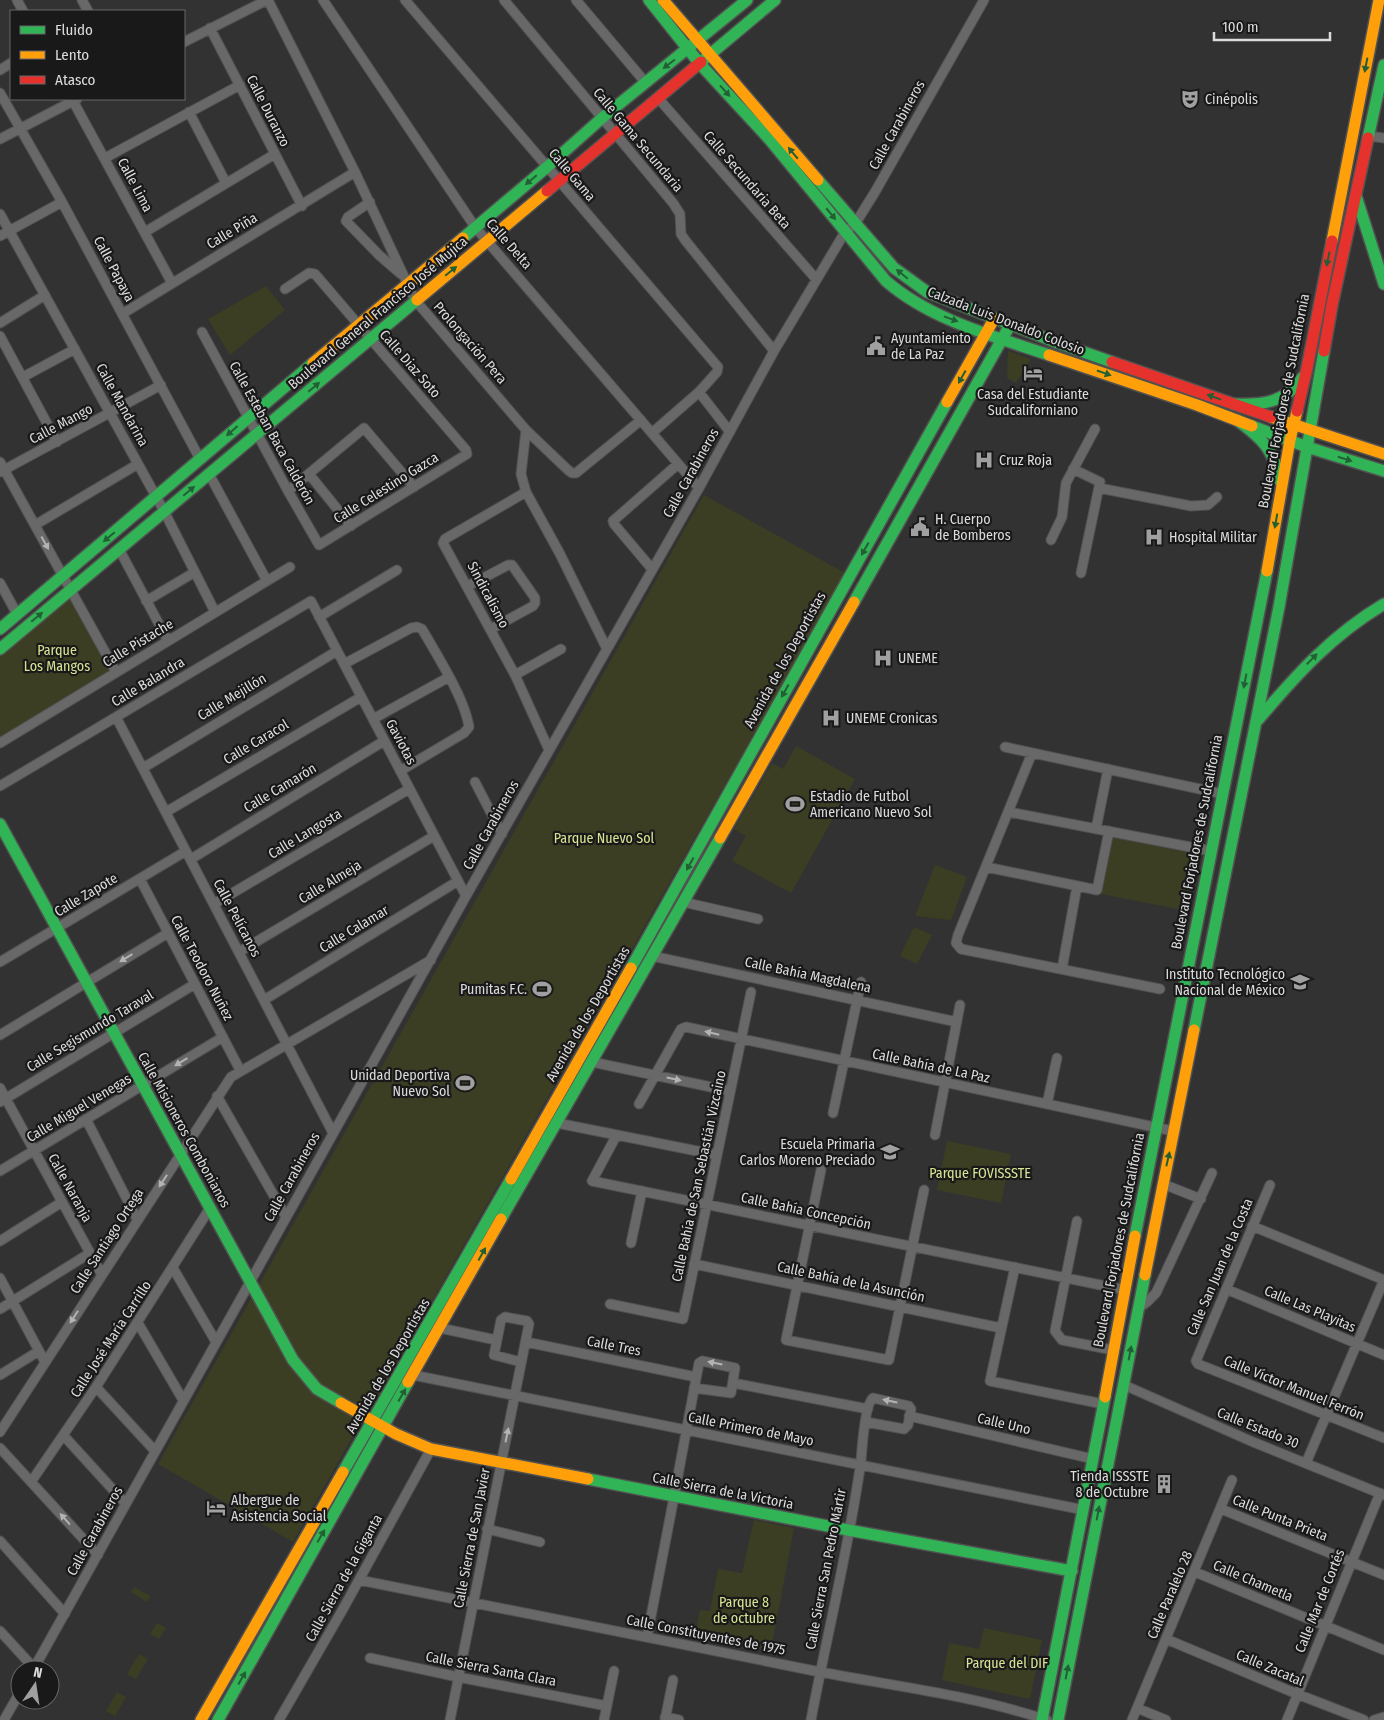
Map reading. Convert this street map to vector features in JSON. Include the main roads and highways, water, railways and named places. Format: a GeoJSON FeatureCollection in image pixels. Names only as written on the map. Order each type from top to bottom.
{"type":"FeatureCollection","features":[{"type":"Feature","properties":{"kind":"place","name":"Cinépolis"},"geometry":{"type":"Point","coordinates":[1190,99]}},
{"type":"Feature","properties":{"kind":"place","name":"Ayuntamiento de La Paz"},"geometry":{"type":"Point","coordinates":[876,346]}},
{"type":"Feature","properties":{"kind":"place","name":"Casa del Estudiante Sudcaliforniano"},"geometry":{"type":"Point","coordinates":[1033,373]}},
{"type":"Feature","properties":{"kind":"place","name":"Cruz Roja"},"geometry":{"type":"Point","coordinates":[984,460]}},
{"type":"Feature","properties":{"kind":"place","name":"H. Cuerpo de Bomberos"},"geometry":{"type":"Point","coordinates":[920,527]}},
{"type":"Feature","properties":{"kind":"place","name":"Hospital Militar"},"geometry":{"type":"Point","coordinates":[1154,537]}},
{"type":"Feature","properties":{"kind":"place","name":"UNEME"},"geometry":{"type":"Point","coordinates":[883,658]}},
{"type":"Feature","properties":{"kind":"place","name":"UNEME Cronicas"},"geometry":{"type":"Point","coordinates":[831,718]}},
{"type":"Feature","properties":{"kind":"place","name":"Estadio de Futbol Americano Nuevo Sol"},"geometry":{"type":"Point","coordinates":[795,804]}},
{"type":"Feature","properties":{"kind":"place","name":"Instituto Tecnológico Nacional de México"},"geometry":{"type":"Point","coordinates":[1300,982]}},
{"type":"Feature","properties":{"kind":"place","name":"Pumitas F.C."},"geometry":{"type":"Point","coordinates":[542,989]}},
{"type":"Feature","properties":{"kind":"place","name":"Unidad Deportiva Nuevo Sol"},"geometry":{"type":"Point","coordinates":[465,1083]}},
{"type":"Feature","properties":{"kind":"place","name":"Escuela Primaria Carlos Moreno Preciado"},"geometry":{"type":"Point","coordinates":[890,1152]}},
{"type":"Feature","properties":{"kind":"place","name":"Tienda ISSSTE 8 de Octubre"},"geometry":{"type":"Point","coordinates":[1164,1484]}},
{"type":"Feature","properties":{"kind":"place","name":"Albergue de Asistencia Social"},"geometry":{"type":"Point","coordinates":[216,1508]}},
{"type":"Feature","properties":{"kind":"park label","name":"Parque Los Mangos"},"geometry":{"type":"Point","coordinates":[57,658]}},
{"type":"Feature","properties":{"kind":"park label","name":"Parque Nuevo Sol"},"geometry":{"type":"Point","coordinates":[604,838]}},
{"type":"Feature","properties":{"kind":"park label","name":"Parque FOVISSSTE"},"geometry":{"type":"Point","coordinates":[980,1173]}},
{"type":"Feature","properties":{"kind":"park label","name":"Parque 8 de octubre"},"geometry":{"type":"Point","coordinates":[744,1610]}},
{"type":"Feature","properties":{"kind":"park label","name":"Parque del DIF"},"geometry":{"type":"Point","coordinates":[1007,1663]}}]}
